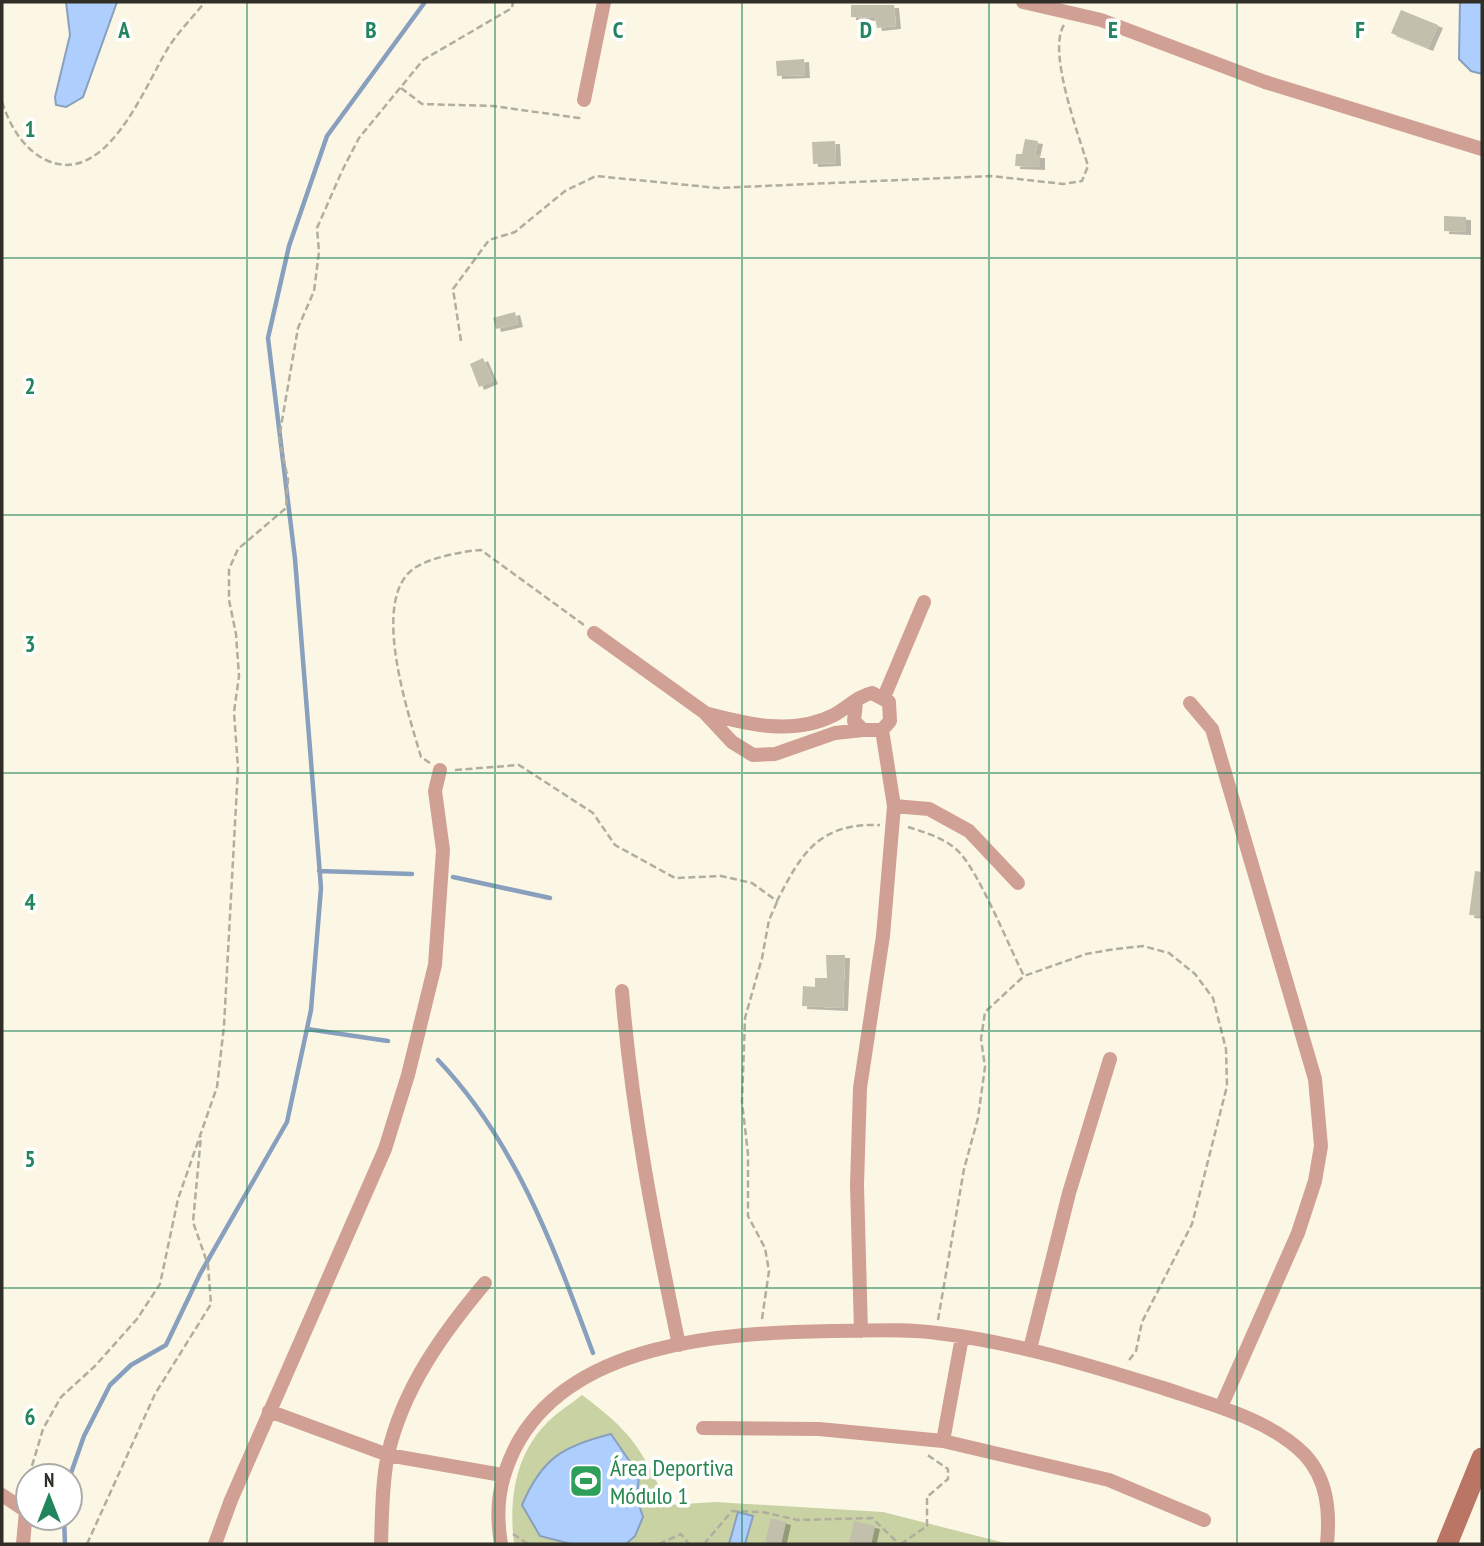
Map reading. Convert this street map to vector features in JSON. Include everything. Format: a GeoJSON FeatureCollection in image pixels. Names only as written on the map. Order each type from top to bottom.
{"type":"FeatureCollection","features":[{"type":"Feature","properties":{"kind":"main road"},"geometry":{"type":"LineString","coordinates":[[1447,1544],[1482,1458]]}},
{"type":"Feature","properties":{"kind":"street"},"geometry":{"type":"LineString","coordinates":[[584,100],[604,2]]}},
{"type":"Feature","properties":{"kind":"street"},"geometry":{"type":"LineString","coordinates":[[1023,2],[1101,20],[1265,82],[1482,149]]}},
{"type":"Feature","properties":{"kind":"street"},"geometry":{"type":"LineString","coordinates":[[861,1331],[857,1185],[860,1088],[883,936],[894,806],[882,730],[892,715],[884,697],[924,602]]}},
{"type":"Feature","properties":{"kind":"street"},"geometry":{"type":"LineString","coordinates":[[594,633],[704,712],[732,742],[753,755],[775,754],[835,733],[882,730]]}},
{"type":"Feature","properties":{"kind":"street"},"geometry":{"type":"LineString","coordinates":[[704,712],[757,727],[800,724],[832,716],[872,693],[884,697]]}},
{"type":"Feature","properties":{"kind":"street"},"geometry":{"type":"LineString","coordinates":[[856,702],[853,715],[863,730]]}},
{"type":"Feature","properties":{"kind":"street"},"geometry":{"type":"LineString","coordinates":[[1189,703],[1212,729],[1315,1080],[1321,1146],[1315,1181],[1298,1233],[1221,1407]]}},
{"type":"Feature","properties":{"kind":"street"},"geometry":{"type":"LineString","coordinates":[[215,1544],[231,1500],[385,1149],[408,1075],[435,965],[443,850],[435,791],[440,770]]}},
{"type":"Feature","properties":{"kind":"street"},"geometry":{"type":"LineString","coordinates":[[894,806],[929,809],[970,831],[1018,883]]}},
{"type":"Feature","properties":{"kind":"street"},"geometry":{"type":"LineString","coordinates":[[622,991],[629,1086],[650,1206],[679,1345]]}},
{"type":"Feature","properties":{"kind":"street"},"geometry":{"type":"LineString","coordinates":[[1030,1349],[1069,1192],[1110,1059]]}},
{"type":"Feature","properties":{"kind":"street"},"geometry":{"type":"LineString","coordinates":[[381,1544],[388,1455],[414,1384],[444,1332],[485,1283]]}},
{"type":"Feature","properties":{"kind":"street"},"geometry":{"type":"LineString","coordinates":[[501,1544],[496,1514],[502,1475],[526,1429],[567,1386],[607,1366],[679,1345],[760,1333],[861,1331],[935,1332],[1030,1349],[1221,1407],[1283,1437],[1306,1457],[1326,1491],[1328,1544]]}},
{"type":"Feature","properties":{"kind":"street"},"geometry":{"type":"LineString","coordinates":[[943,1441],[962,1336]]}},
{"type":"Feature","properties":{"kind":"street"},"geometry":{"type":"LineString","coordinates":[[270,1410],[388,1455],[502,1475]]}},
{"type":"Feature","properties":{"kind":"street"},"geometry":{"type":"LineString","coordinates":[[703,1427],[819,1429],[943,1441],[1109,1480],[1204,1520]]}},
{"type":"Feature","properties":{"kind":"street"},"geometry":{"type":"LineString","coordinates":[[2,1495],[26,1511],[23,1544]]}},
{"type":"Feature","properties":{"kind":"path"},"geometry":{"type":"LineString","coordinates":[[2,102],[7,117],[23,144],[37,155],[57,165],[85,164],[104,149],[124,124],[170,45],[205,2]]}},
{"type":"Feature","properties":{"kind":"path"},"geometry":{"type":"LineString","coordinates":[[33,1462],[43,1429],[61,1397],[95,1366],[137,1319],[160,1284],[178,1199],[217,1087],[224,1026],[238,768],[234,712],[239,676],[236,634],[229,600],[229,569],[238,549],[286,508],[288,479],[279,438],[298,328],[314,291],[319,252],[317,228],[359,138],[423,60],[463,34],[490,23],[512,8],[513,2]]}},
{"type":"Feature","properties":{"kind":"path"},"geometry":{"type":"LineString","coordinates":[[461,341],[453,289],[470,262],[489,240],[516,232],[565,191],[596,176],[718,188],[978,176],[1063,184],[1082,181],[1087,166],[1059,55],[1060,32],[1072,13]]}},
{"type":"Feature","properties":{"kind":"path"},"geometry":{"type":"LineString","coordinates":[[401,88],[422,104],[494,106],[579,118],[584,100]]}},
{"type":"Feature","properties":{"kind":"path"},"geometry":{"type":"LineString","coordinates":[[594,633],[481,550],[461,551],[414,568],[402,583],[393,623],[396,667],[421,757],[440,770],[519,765],[593,813],[615,845],[675,878],[731,878],[752,883],[777,901]]}},
{"type":"Feature","properties":{"kind":"path"},"geometry":{"type":"LineString","coordinates":[[760,1333],[769,1271],[765,1248],[748,1216],[748,1154],[741,1102],[745,1018],[762,958],[769,920],[799,858],[817,841],[858,825],[907,827],[935,836],[958,850],[979,883],[1024,976]]}},
{"type":"Feature","properties":{"kind":"path"},"geometry":{"type":"LineString","coordinates":[[935,1332],[964,1168],[978,1118],[985,1067],[981,1039],[985,1012],[1024,976],[1086,954],[1143,946],[1169,953],[1195,974],[1213,998],[1226,1049],[1227,1086],[1192,1224],[1142,1322],[1136,1350],[1119,1374]]}},
{"type":"Feature","properties":{"kind":"path"},"geometry":{"type":"LineString","coordinates":[[87,1544],[155,1394],[211,1304],[208,1265],[193,1222],[201,1129]]}},
{"type":"Feature","properties":{"kind":"path"},"geometry":{"type":"LineString","coordinates":[[704,1544],[732,1511],[798,1520],[872,1518],[900,1544],[927,1526],[927,1497],[948,1479],[948,1469],[927,1457],[915,1437]]}},
{"type":"Feature","properties":{"kind":"path"},"geometry":{"type":"LineString","coordinates":[[659,1544],[681,1534],[689,1544]]}},
{"type":"Feature","properties":{"kind":"green space","name":"Área Deportiva Módulo 1"},"geometry":{"type":"Polygon","coordinates":[[[582,1395],[625,1431],[642,1455],[668,1505],[715,1502],[883,1512],[1009,1544],[514,1544],[513,1497],[526,1452],[548,1422],[582,1395]]]}},
{"type":"Feature","properties":{"kind":"water"},"geometry":{"type":"Polygon","coordinates":[[[66,2],[117,2],[83,97],[66,107],[56,105],[55,97],[70,35],[66,2]]]}},
{"type":"Feature","properties":{"kind":"water"},"geometry":{"type":"Polygon","coordinates":[[[1460,2],[1482,2],[1482,74],[1471,71],[1459,59],[1460,2]]]}},
{"type":"Feature","properties":{"kind":"water"},"geometry":{"type":"Polygon","coordinates":[[[611,1434],[639,1475],[637,1499],[643,1517],[635,1536],[626,1544],[571,1544],[540,1536],[522,1505],[538,1476],[546,1465],[567,1449],[611,1434]]]}},
{"type":"Feature","properties":{"kind":"water"},"geometry":{"type":"Polygon","coordinates":[[[738,1512],[753,1516],[745,1544],[729,1544],[738,1512]]]}},
{"type":"Feature","properties":{"kind":"building"},"geometry":{"type":"Polygon","coordinates":[[[851,5],[894,5],[896,26],[877,28],[875,18],[851,17],[851,5]]]}},
{"type":"Feature","properties":{"kind":"building"},"geometry":{"type":"Polygon","coordinates":[[[1401,10],[1438,25],[1428,48],[1391,33],[1401,10]]]}},
{"type":"Feature","properties":{"kind":"building"},"geometry":{"type":"Polygon","coordinates":[[[804,59],[805,75],[777,76],[776,61],[804,59]]]}},
{"type":"Feature","properties":{"kind":"building"},"geometry":{"type":"Polygon","coordinates":[[[1025,139],[1038,141],[1035,155],[1040,155],[1040,167],[1015,166],[1016,154],[1022,154],[1025,139]]]}},
{"type":"Feature","properties":{"kind":"building"},"geometry":{"type":"Polygon","coordinates":[[[835,141],[836,163],[813,164],[812,142],[835,141]]]}},
{"type":"Feature","properties":{"kind":"building"},"geometry":{"type":"Polygon","coordinates":[[[1444,216],[1466,217],[1466,232],[1444,231],[1444,216]]]}},
{"type":"Feature","properties":{"kind":"building"},"geometry":{"type":"Polygon","coordinates":[[[515,312],[518,324],[496,329],[493,318],[515,312]]]}},
{"type":"Feature","properties":{"kind":"building"},"geometry":{"type":"Polygon","coordinates":[[[483,358],[493,381],[479,387],[470,364],[483,358]]]}},
{"type":"Feature","properties":{"kind":"building"},"geometry":{"type":"Polygon","coordinates":[[[1475,871],[1482,872],[1481,916],[1469,915],[1475,871]]]}},
{"type":"Feature","properties":{"kind":"building"},"geometry":{"type":"Polygon","coordinates":[[[826,955],[845,955],[843,1008],[802,1006],[803,986],[815,987],[815,978],[827,978],[826,955]]]}},
{"type":"Feature","properties":{"kind":"building"},"geometry":{"type":"Polygon","coordinates":[[[771,1518],[786,1522],[781,1544],[765,1543],[771,1518]]]}},
{"type":"Feature","properties":{"kind":"building"},"geometry":{"type":"Polygon","coordinates":[[[854,1521],[875,1526],[871,1544],[849,1544],[854,1521]]]}},
{"type":"Feature","properties":{"kind":"waterway"},"geometry":{"type":"LineString","coordinates":[[75,1462],[84,1436],[110,1385],[131,1365],[166,1345],[200,1274],[287,1122],[311,1010],[321,888],[295,559],[268,338],[289,246],[327,136],[425,2]]}},
{"type":"Feature","properties":{"kind":"waterway"},"geometry":{"type":"LineString","coordinates":[[319,871],[412,874]]}},
{"type":"Feature","properties":{"kind":"waterway"},"geometry":{"type":"LineString","coordinates":[[453,877],[550,898]]}},
{"type":"Feature","properties":{"kind":"waterway"},"geometry":{"type":"LineString","coordinates":[[307,1029],[388,1041]]}},
{"type":"Feature","properties":{"kind":"waterway"},"geometry":{"type":"LineString","coordinates":[[438,1060],[490,1126],[511,1161],[547,1236],[593,1353]]}},
{"type":"Feature","properties":{"kind":"waterway"},"geometry":{"type":"LineString","coordinates":[[65,1532],[65,1544]]}},
{"type":"Feature","properties":{"kind":"place","name":"Área Deportiva Módulo 1"},"geometry":{"type":"Point","coordinates":[586,1481]}}]}
